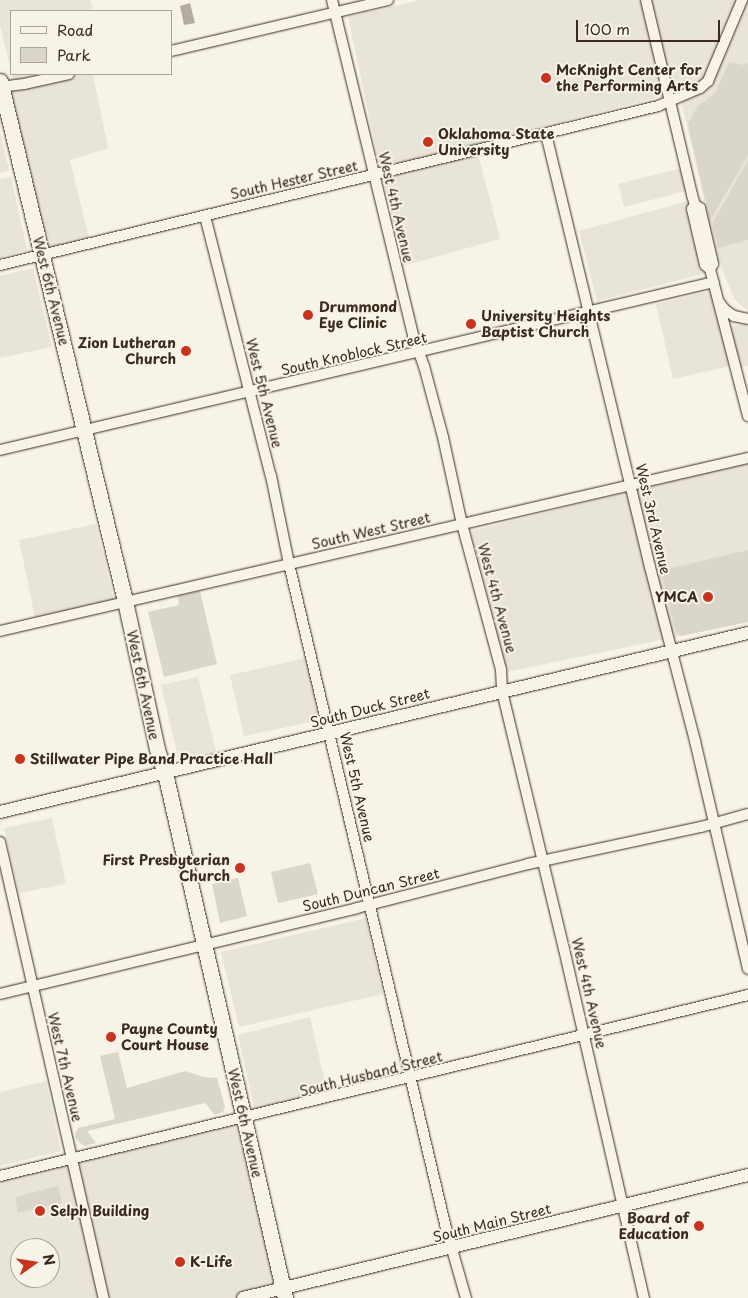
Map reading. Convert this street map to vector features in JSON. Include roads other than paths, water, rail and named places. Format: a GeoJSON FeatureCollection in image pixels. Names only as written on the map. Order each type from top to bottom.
{"type":"FeatureCollection","features":[{"type":"Feature","properties":{"kind":"highway","name":"West 6th Avenue"},"geometry":{"type":"LineString","coordinates":[[0,85],[125,601],[156,749],[165,773],[284,1294]]}},
{"type":"Feature","properties":{"kind":"main road","name":"South Duck Street"},"geometry":{"type":"LineString","coordinates":[[0,812],[748,633]]}},
{"type":"Feature","properties":{"kind":"main road","name":"South Main Street"},"geometry":{"type":"LineString","coordinates":[[243,1298],[284,1294],[453,1249],[748,1175]]}},
{"type":"Feature","properties":{"kind":"street","name":"West 4th Avenue"},"geometry":{"type":"LineString","coordinates":[[332,0],[413,336],[443,436],[462,524],[501,670],[502,691],[644,1298]]}},
{"type":"Feature","properties":{"kind":"street"},"geometry":{"type":"LineString","coordinates":[[172,51],[388,0]]}},
{"type":"Feature","properties":{"kind":"street"},"geometry":{"type":"LineString","coordinates":[[646,0],[695,205],[700,208],[713,264],[710,269],[748,416]]}},
{"type":"Feature","properties":{"kind":"street","name":"South Hester Street"},"geometry":{"type":"LineString","coordinates":[[0,265],[658,106],[700,88],[708,81],[742,0]]}},
{"type":"Feature","properties":{"kind":"street"},"geometry":{"type":"LineString","coordinates":[[0,85],[63,75]]}},
{"type":"Feature","properties":{"kind":"street","name":"West 3rd Avenue"},"geometry":{"type":"LineString","coordinates":[[546,134],[588,312],[696,741],[748,969]]}},
{"type":"Feature","properties":{"kind":"street","name":"West 5th Avenue"},"geometry":{"type":"LineString","coordinates":[[205,216],[271,476],[289,564],[331,733],[411,1078],[466,1298]]}},
{"type":"Feature","properties":{"kind":"street","name":"South Knoblock Street"},"geometry":{"type":"LineString","coordinates":[[0,450],[419,353],[714,282]]}},
{"type":"Feature","properties":{"kind":"street"},"geometry":{"type":"LineString","coordinates":[[717,299],[724,310],[734,316],[748,319]]}},
{"type":"Feature","properties":{"kind":"street","name":"South West Street"},"geometry":{"type":"LineString","coordinates":[[0,631],[748,458]]}},
{"type":"Feature","properties":{"kind":"street","name":"South Duncan Street"},"geometry":{"type":"LineString","coordinates":[[0,994],[370,905],[543,860],[701,827],[713,822],[748,814]]}},
{"type":"Feature","properties":{"kind":"street","name":"West 7th Avenue"},"geometry":{"type":"LineString","coordinates":[[0,842],[104,1298]]}},
{"type":"Feature","properties":{"kind":"street","name":"South Husband Street"},"geometry":{"type":"LineString","coordinates":[[0,1176],[244,1119],[748,995]]}},
{"type":"Feature","properties":{"kind":"place","name":"McKnight Center for the Performing Arts"},"geometry":{"type":"Point","coordinates":[546,78]}},
{"type":"Feature","properties":{"kind":"place","name":"Oklahoma State University"},"geometry":{"type":"Point","coordinates":[428,142]}},
{"type":"Feature","properties":{"kind":"place","name":"Drummond Eye Clinic"},"geometry":{"type":"Point","coordinates":[308,315]}},
{"type":"Feature","properties":{"kind":"place","name":"University Heights Baptist Church"},"geometry":{"type":"Point","coordinates":[471,324]}},
{"type":"Feature","properties":{"kind":"place","name":"Zion Lutheran Church"},"geometry":{"type":"Point","coordinates":[186,351]}},
{"type":"Feature","properties":{"kind":"place","name":"YMCA"},"geometry":{"type":"Point","coordinates":[708,597]}},
{"type":"Feature","properties":{"kind":"place","name":"Stillwater Pipe Band Practice Hall"},"geometry":{"type":"Point","coordinates":[20,759]}},
{"type":"Feature","properties":{"kind":"place","name":"First Presbyterian Church"},"geometry":{"type":"Point","coordinates":[240,868]}},
{"type":"Feature","properties":{"kind":"place","name":"Payne County Court House"},"geometry":{"type":"Point","coordinates":[111,1037]}},
{"type":"Feature","properties":{"kind":"place","name":"Selph Building"},"geometry":{"type":"Point","coordinates":[40,1211]}},
{"type":"Feature","properties":{"kind":"place","name":"Board of Education"},"geometry":{"type":"Point","coordinates":[699,1226]}},
{"type":"Feature","properties":{"kind":"place","name":"K-Life"},"geometry":{"type":"Point","coordinates":[180,1262]}}]}
